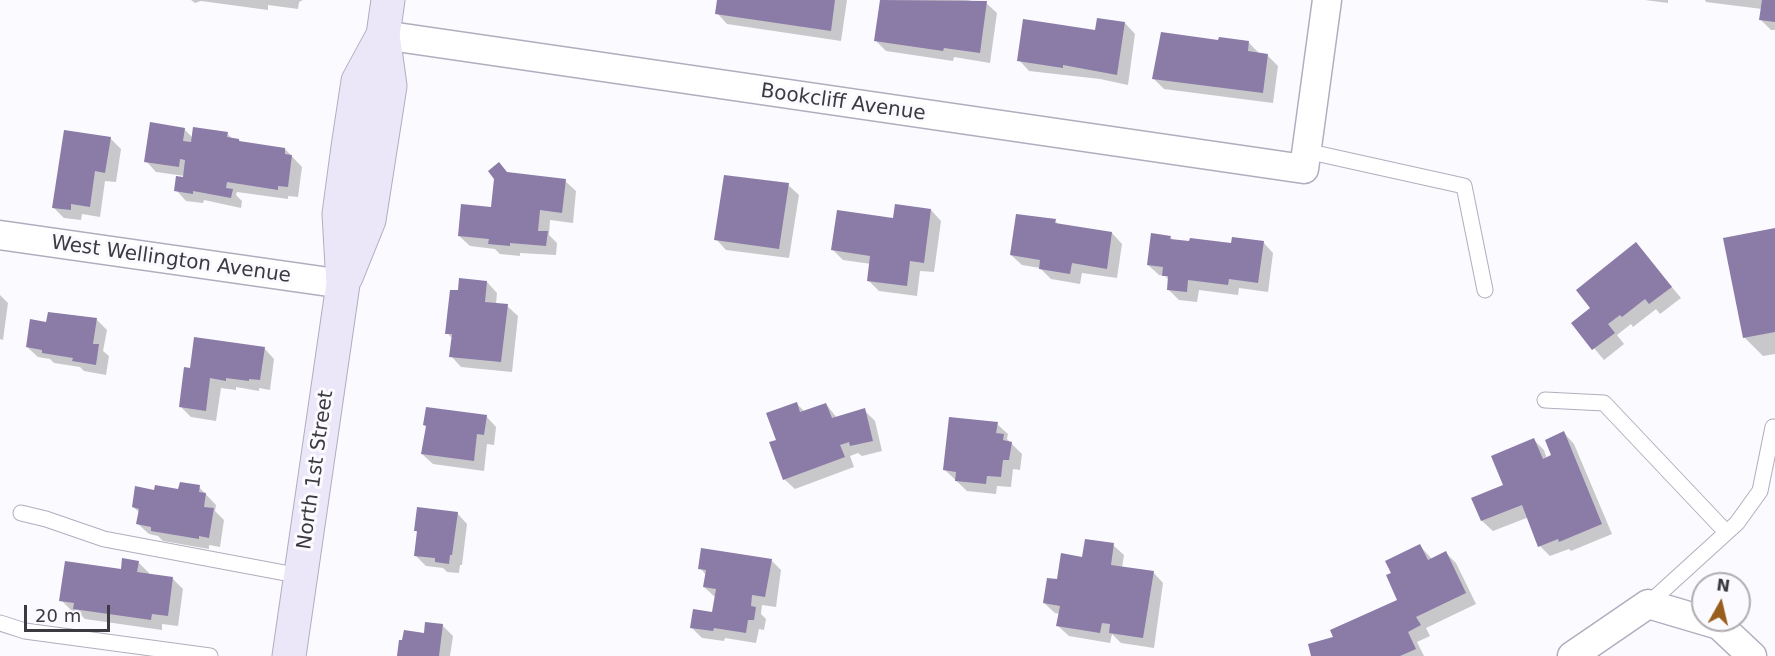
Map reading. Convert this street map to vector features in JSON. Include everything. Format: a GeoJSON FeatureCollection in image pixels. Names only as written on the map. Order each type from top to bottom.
{"type":"FeatureCollection","features":[{"type":"Feature","properties":{"kind":"main road","name":"North 1st Street"},"geometry":{"type":"LineString","coordinates":[[289,656],[343,284],[369,220],[390,86],[383,35],[388,0]]}},
{"type":"Feature","properties":{"kind":"street"},"geometry":{"type":"LineString","coordinates":[[1305,160],[1327,0]]}},
{"type":"Feature","properties":{"kind":"street","name":"Bookcliff Avenue"},"geometry":{"type":"LineString","coordinates":[[383,35],[1305,160]]}},
{"type":"Feature","properties":{"kind":"street","name":"West Wellington Avenue"},"geometry":{"type":"LineString","coordinates":[[0,235],[343,284]]}},
{"type":"Feature","properties":{"kind":"street"},"geometry":{"type":"LineString","coordinates":[[1572,656],[1648,604],[1719,625],[1752,656]]}},
{"type":"Feature","properties":{"kind":"lane"},"geometry":{"type":"LineString","coordinates":[[1305,160],[1464,186],[1485,290]]}},
{"type":"Feature","properties":{"kind":"lane"},"geometry":{"type":"LineString","coordinates":[[1545,400],[1604,403],[1726,532]]}},
{"type":"Feature","properties":{"kind":"lane"},"geometry":{"type":"LineString","coordinates":[[1648,604],[1737,523],[1760,491],[1773,427]]}},
{"type":"Feature","properties":{"kind":"lane"},"geometry":{"type":"LineString","coordinates":[[21,513],[104,539],[301,576]]}},
{"type":"Feature","properties":{"kind":"lane"},"geometry":{"type":"LineString","coordinates":[[0,623],[25,631],[210,656]]}},
{"type":"Feature","properties":{"kind":"building"},"geometry":{"type":"Polygon","coordinates":[[[717,0],[835,0],[831,31],[715,14],[717,0]]]}},
{"type":"Feature","properties":{"kind":"building"},"geometry":{"type":"Polygon","coordinates":[[[880,0],[987,1],[980,53],[944,48],[943,51],[874,41],[880,0]]]}},
{"type":"Feature","properties":{"kind":"building"},"geometry":{"type":"Polygon","coordinates":[[[1762,0],[1775,0],[1775,22],[1759,20],[1762,0]]]}},
{"type":"Feature","properties":{"kind":"building"},"geometry":{"type":"Polygon","coordinates":[[[1097,18],[1125,22],[1117,75],[1063,65],[1063,68],[1017,61],[1023,19],[1095,30],[1097,18]]]}},
{"type":"Feature","properties":{"kind":"building"},"geometry":{"type":"Polygon","coordinates":[[[1161,32],[1218,40],[1219,37],[1249,41],[1248,51],[1268,54],[1263,93],[1152,79],[1161,32]]]}},
{"type":"Feature","properties":{"kind":"building"},"geometry":{"type":"Polygon","coordinates":[[[150,122],[185,128],[183,141],[191,142],[193,127],[228,132],[227,137],[239,139],[239,141],[285,148],[285,154],[292,155],[288,187],[278,186],[278,190],[227,182],[226,188],[233,189],[231,198],[193,191],[193,194],[174,191],[176,176],[183,177],[185,160],[180,159],[179,167],[144,162],[150,122]]]}},
{"type":"Feature","properties":{"kind":"building"},"geometry":{"type":"Polygon","coordinates":[[[64,130],[111,137],[105,173],[95,171],[90,207],[71,204],[71,210],[52,208],[64,130]]]}},
{"type":"Feature","properties":{"kind":"building"},"geometry":{"type":"Polygon","coordinates":[[[499,162],[507,172],[566,179],[562,213],[540,210],[538,231],[548,231],[546,246],[488,244],[489,239],[458,236],[461,204],[491,207],[494,179],[488,171],[499,162]]]}},
{"type":"Feature","properties":{"kind":"building"},"geometry":{"type":"Polygon","coordinates":[[[724,175],[789,183],[779,249],[714,240],[724,175]]]}},
{"type":"Feature","properties":{"kind":"building"},"geometry":{"type":"Polygon","coordinates":[[[895,204],[931,209],[924,263],[910,261],[907,286],[867,281],[870,256],[831,250],[837,210],[893,218],[895,204]]]}},
{"type":"Feature","properties":{"kind":"building"},"geometry":{"type":"Polygon","coordinates":[[[1016,214],[1056,219],[1055,223],[1112,232],[1107,269],[1072,263],[1070,274],[1039,269],[1040,260],[1010,255],[1016,214]]]}},
{"type":"Feature","properties":{"kind":"building"},"geometry":{"type":"Polygon","coordinates":[[[1775,228],[1775,332],[1743,338],[1723,238],[1775,228]]]}},
{"type":"Feature","properties":{"kind":"building"},"geometry":{"type":"Polygon","coordinates":[[[1151,233],[1171,236],[1170,239],[1189,241],[1190,238],[1231,243],[1232,237],[1264,241],[1258,283],[1229,279],[1228,285],[1188,280],[1187,292],[1167,290],[1168,276],[1162,276],[1163,267],[1147,265],[1151,233]]]}},
{"type":"Feature","properties":{"kind":"building"},"geometry":{"type":"Polygon","coordinates":[[[1636,242],[1672,287],[1649,304],[1645,299],[1622,317],[1620,315],[1608,324],[1615,333],[1592,350],[1571,323],[1590,308],[1576,290],[1636,242]]]}},
{"type":"Feature","properties":{"kind":"building"},"geometry":{"type":"Polygon","coordinates":[[[459,278],[487,281],[485,302],[508,304],[501,362],[449,357],[452,334],[445,334],[450,290],[458,290],[459,278]]]}},
{"type":"Feature","properties":{"kind":"building"},"geometry":{"type":"Polygon","coordinates":[[[48,312],[97,318],[93,344],[99,344],[96,365],[72,361],[73,358],[42,353],[42,350],[26,347],[30,319],[46,322],[48,312]]]}},
{"type":"Feature","properties":{"kind":"building"},"geometry":{"type":"Polygon","coordinates":[[[194,337],[265,347],[260,380],[226,378],[226,381],[210,378],[206,411],[179,407],[184,367],[190,368],[194,337]]]}},
{"type":"Feature","properties":{"kind":"building"},"geometry":{"type":"Polygon","coordinates":[[[797,402],[800,412],[826,403],[832,418],[865,408],[873,441],[850,446],[849,442],[840,445],[845,457],[783,480],[769,442],[776,440],[766,413],[797,402]]]}},
{"type":"Feature","properties":{"kind":"building"},"geometry":{"type":"Polygon","coordinates":[[[426,407],[487,415],[484,435],[477,434],[474,461],[421,454],[426,426],[423,425],[426,407]]]}},
{"type":"Feature","properties":{"kind":"building"},"geometry":{"type":"Polygon","coordinates":[[[949,417],[998,422],[996,433],[1004,434],[1003,440],[1012,442],[1009,460],[1003,460],[1001,477],[987,476],[986,484],[955,481],[956,472],[943,470],[949,417]]]}},
{"type":"Feature","properties":{"kind":"building"},"geometry":{"type":"Polygon","coordinates":[[[1564,431],[1602,524],[1559,542],[1558,539],[1538,547],[1522,505],[1481,521],[1471,498],[1503,485],[1491,456],[1534,438],[1543,459],[1551,455],[1545,440],[1564,431]]]}},
{"type":"Feature","properties":{"kind":"building"},"geometry":{"type":"Polygon","coordinates":[[[180,482],[200,485],[199,492],[206,493],[204,507],[214,508],[209,538],[199,536],[199,539],[151,531],[151,527],[136,524],[139,509],[132,507],[135,486],[154,490],[155,485],[178,489],[180,482]]]}},
{"type":"Feature","properties":{"kind":"building"},"geometry":{"type":"Polygon","coordinates":[[[417,507],[458,512],[449,564],[435,562],[435,558],[414,556],[417,507]]]}},
{"type":"Feature","properties":{"kind":"building"},"geometry":{"type":"Polygon","coordinates":[[[1085,539],[1114,543],[1111,565],[1154,571],[1143,638],[1109,633],[1110,624],[1102,623],[1100,633],[1056,626],[1060,606],[1043,603],[1047,578],[1057,579],[1061,553],[1082,557],[1085,539]]]}},
{"type":"Feature","properties":{"kind":"building"},"geometry":{"type":"Polygon","coordinates":[[[1420,544],[1428,560],[1446,551],[1466,593],[1416,617],[1421,625],[1408,632],[1416,649],[1400,656],[1311,656],[1308,644],[1333,637],[1330,630],[1397,600],[1386,575],[1391,573],[1385,561],[1420,544]]]}},
{"type":"Feature","properties":{"kind":"building"},"geometry":{"type":"Polygon","coordinates":[[[701,548],[772,559],[765,597],[752,595],[751,606],[756,607],[754,620],[748,620],[746,633],[714,628],[713,631],[690,628],[693,609],[712,612],[716,589],[703,587],[706,570],[698,569],[701,548]]]}},
{"type":"Feature","properties":{"kind":"building"},"geometry":{"type":"Polygon","coordinates":[[[122,558],[139,561],[137,572],[173,577],[168,616],[152,614],[151,620],[73,609],[74,603],[59,601],[65,561],[121,569],[122,558]]]}},
{"type":"Feature","properties":{"kind":"building"},"geometry":{"type":"Polygon","coordinates":[[[425,622],[443,624],[439,656],[397,656],[399,640],[402,640],[404,630],[424,633],[425,622]]]}}]}
